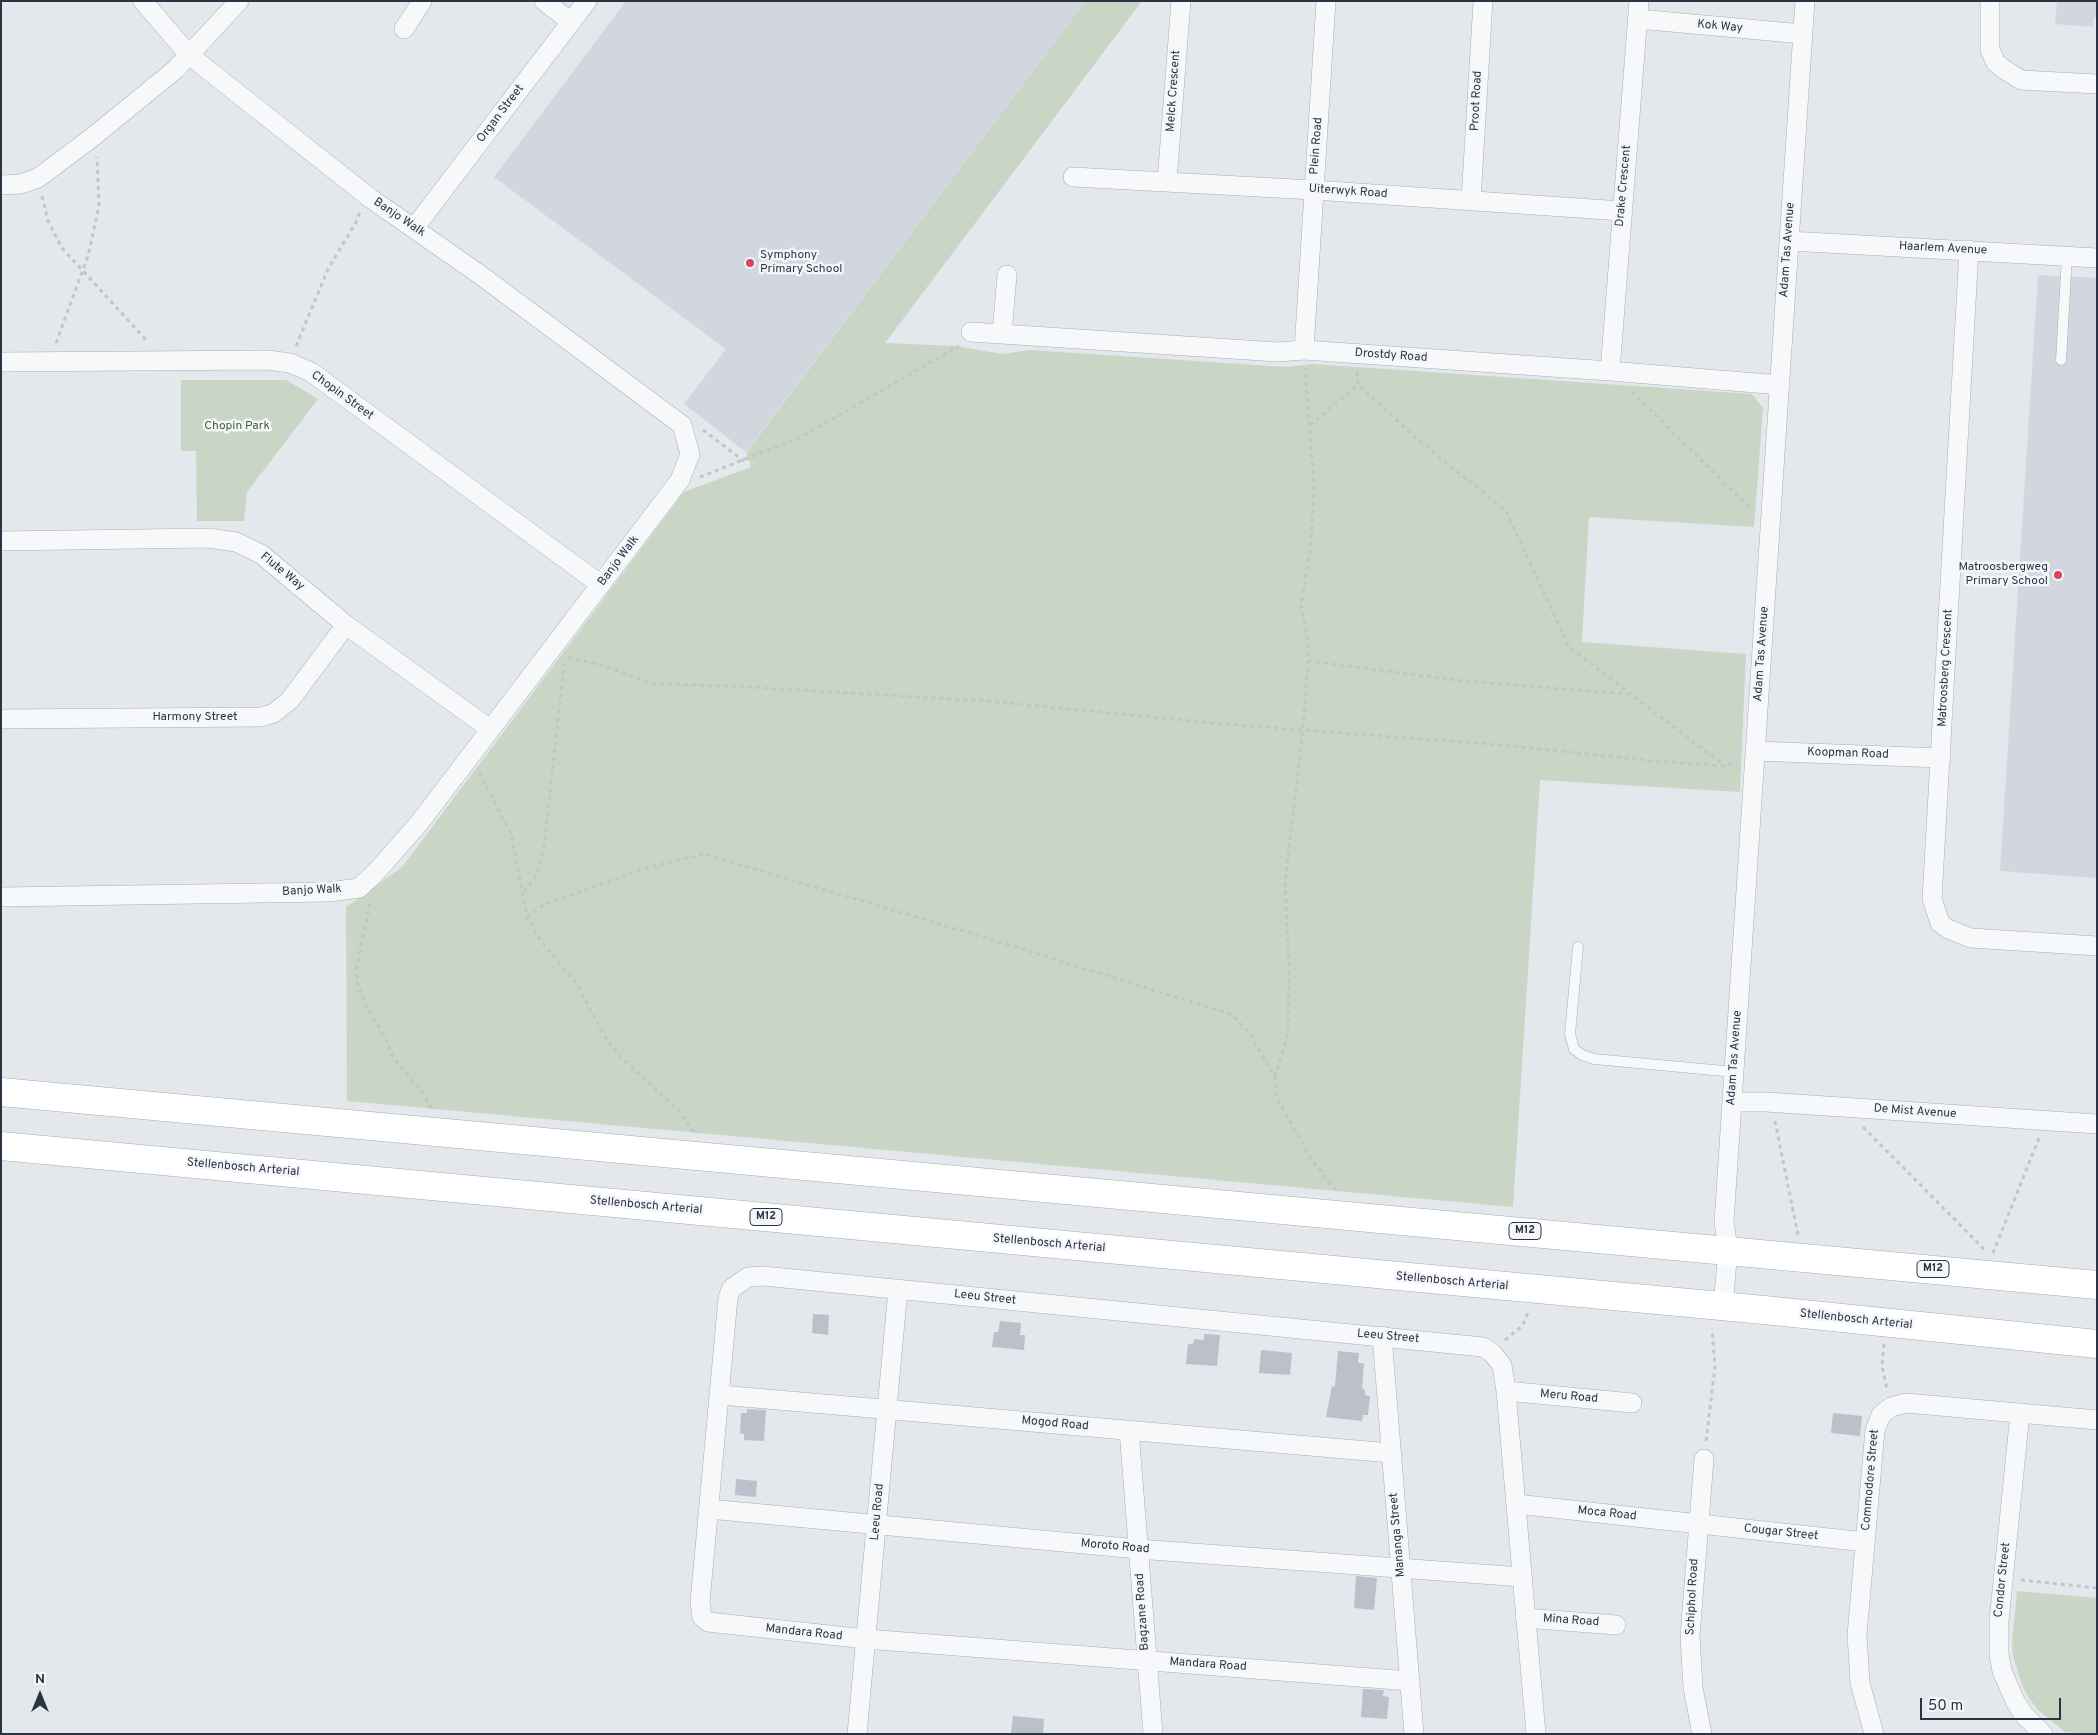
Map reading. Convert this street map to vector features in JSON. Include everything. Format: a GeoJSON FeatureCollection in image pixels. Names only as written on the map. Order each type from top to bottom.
{"type":"FeatureCollection","features":[{"type":"Feature","properties":{"kind":"main road","name":"M12"},"geometry":{"type":"LineString","coordinates":[[1,1092],[2097,1285]]}},
{"type":"Feature","properties":{"kind":"main road","name":"Stellenbosch Arterial"},"geometry":{"type":"LineString","coordinates":[[1,1146],[1717,1318],[2097,1344]]}},
{"type":"Feature","properties":{"kind":"street","name":"Banjo Walk"},"geometry":{"type":"LineString","coordinates":[[1,897],[329,892],[359,888],[376,872],[420,822],[680,480],[690,454],[682,425],[415,227],[370,198],[189,55],[143,1]]}},
{"type":"Feature","properties":{"kind":"street"},"geometry":{"type":"LineString","coordinates":[[1,185],[21,184],[38,178],[94,136],[176,69],[239,1]]}},
{"type":"Feature","properties":{"kind":"street"},"geometry":{"type":"LineString","coordinates":[[404,29],[422,1]]}},
{"type":"Feature","properties":{"kind":"street"},"geometry":{"type":"LineString","coordinates":[[544,1],[571,22]]}},
{"type":"Feature","properties":{"kind":"street","name":"Organ Street"},"geometry":{"type":"LineString","coordinates":[[415,227],[587,1]]}},
{"type":"Feature","properties":{"kind":"street","name":"Melck Crescent"},"geometry":{"type":"LineString","coordinates":[[1167,181],[1180,1]]}},
{"type":"Feature","properties":{"kind":"street","name":"Plein Road"},"geometry":{"type":"LineString","coordinates":[[1304,350],[1326,1]]}},
{"type":"Feature","properties":{"kind":"street","name":"Proot Road"},"geometry":{"type":"LineString","coordinates":[[1471,200],[1483,1]]}},
{"type":"Feature","properties":{"kind":"street","name":"Adam Tas Avenue"},"geometry":{"type":"LineString","coordinates":[[1717,1318],[1728,1250],[1724,1222],[1805,1]]}},
{"type":"Feature","properties":{"kind":"street"},"geometry":{"type":"LineString","coordinates":[[1990,1],[1990,50],[1996,63],[2005,70],[2021,80],[2097,84]]}},
{"type":"Feature","properties":{"kind":"street","name":"Kok Way"},"geometry":{"type":"LineString","coordinates":[[1638,10],[1803,34]]}},
{"type":"Feature","properties":{"kind":"street","name":"Drake Crescent"},"geometry":{"type":"LineString","coordinates":[[1610,371],[1638,10]]}},
{"type":"Feature","properties":{"kind":"street","name":"Uiterwyk Road"},"geometry":{"type":"LineString","coordinates":[[1073,177],[1314,190],[1622,211]]}},
{"type":"Feature","properties":{"kind":"street","name":"Haarlem Avenue"},"geometry":{"type":"LineString","coordinates":[[1789,241],[2097,258]]}},
{"type":"Feature","properties":{"kind":"street","name":"Matroosberg Crescent"},"geometry":{"type":"LineString","coordinates":[[1969,250],[1932,899],[1940,923],[1971,938],[2097,946]]}},
{"type":"Feature","properties":{"kind":"street"},"geometry":{"type":"LineString","coordinates":[[1002,334],[1007,275]]}},
{"type":"Feature","properties":{"kind":"street","name":"Drostdy Road"},"geometry":{"type":"LineString","coordinates":[[970,332],[1278,352],[1304,350],[1780,385]]}},
{"type":"Feature","properties":{"kind":"street","name":"Chopin Street"},"geometry":{"type":"LineString","coordinates":[[1,362],[267,360],[290,363],[311,372],[600,585]]}},
{"type":"Feature","properties":{"kind":"street","name":"Flute Way"},"geometry":{"type":"LineString","coordinates":[[1,541],[208,538],[236,542],[261,554],[346,624],[490,728]]}},
{"type":"Feature","properties":{"kind":"street","name":"Harmony Street"},"geometry":{"type":"LineString","coordinates":[[1,719],[261,717],[274,713],[290,700],[346,624]]}},
{"type":"Feature","properties":{"kind":"street","name":"Koopman Road"},"geometry":{"type":"LineString","coordinates":[[1756,751],[1941,758]]}},
{"type":"Feature","properties":{"kind":"street","name":"De Mist Avenue"},"geometry":{"type":"LineString","coordinates":[[1732,1102],[1766,1102],[1866,1108],[2097,1124]]}},
{"type":"Feature","properties":{"kind":"street","name":"Mandara Road"},"geometry":{"type":"LineString","coordinates":[[898,1289],[763,1276],[748,1277],[736,1283],[728,1298],[700,1602],[702,1617],[708,1622],[866,1639],[1410,1681]]}},
{"type":"Feature","properties":{"kind":"street","name":"Leeu Street"},"geometry":{"type":"LineString","coordinates":[[898,1289],[1474,1345],[1492,1352]]}},
{"type":"Feature","properties":{"kind":"street","name":"Leeu Road"},"geometry":{"type":"LineString","coordinates":[[857,1734],[898,1289]]}},
{"type":"Feature","properties":{"kind":"street","name":"Mananga Street"},"geometry":{"type":"LineString","coordinates":[[1382,1336],[1414,1734]]}},
{"type":"Feature","properties":{"kind":"street"},"geometry":{"type":"LineString","coordinates":[[1492,1352],[1502,1365],[1506,1391],[1536,1734]]}},
{"type":"Feature","properties":{"kind":"street","name":"Meru Road"},"geometry":{"type":"LineString","coordinates":[[1506,1391],[1632,1403]]}},
{"type":"Feature","properties":{"kind":"street","name":"Mogod Road"},"geometry":{"type":"LineString","coordinates":[[720,1395],[1391,1453]]}},
{"type":"Feature","properties":{"kind":"street"},"geometry":{"type":"LineString","coordinates":[[1896,1404],[1906,1403],[2097,1420]]}},
{"type":"Feature","properties":{"kind":"street","name":"Commodore Street"},"geometry":{"type":"LineString","coordinates":[[1874,1734],[1863,1699],[1857,1659],[1857,1635],[1875,1430],[1881,1415],[1896,1404]]}},
{"type":"Feature","properties":{"kind":"street","name":"Condor Street"},"geometry":{"type":"LineString","coordinates":[[2020,1413],[1998,1638],[2002,1671],[2020,1708],[2043,1734]]}},
{"type":"Feature","properties":{"kind":"street","name":"Bagzane Road"},"geometry":{"type":"LineString","coordinates":[[1129,1430],[1153,1734]]}},
{"type":"Feature","properties":{"kind":"street","name":"Schiphol Road"},"geometry":{"type":"LineString","coordinates":[[1702,1734],[1693,1688],[1690,1636],[1704,1459]]}},
{"type":"Feature","properties":{"kind":"street","name":"Moca Road"},"geometry":{"type":"LineString","coordinates":[[1516,1504],[1698,1524]]}},
{"type":"Feature","properties":{"kind":"street","name":"Moroto Road"},"geometry":{"type":"LineString","coordinates":[[710,1509],[1138,1549],[1522,1577]]}},
{"type":"Feature","properties":{"kind":"street","name":"Cougar Street"},"geometry":{"type":"LineString","coordinates":[[1698,1524],[1865,1542]]}},
{"type":"Feature","properties":{"kind":"street","name":"Mina Road"},"geometry":{"type":"LineString","coordinates":[[1525,1618],[1616,1625]]}},
{"type":"Feature","properties":{"kind":"lane"},"geometry":{"type":"LineString","coordinates":[[2061,360],[2067,256]]}},
{"type":"Feature","properties":{"kind":"lane"},"geometry":{"type":"LineString","coordinates":[[1578,947],[1570,1034],[1574,1049],[1582,1055],[1594,1059],[1734,1072]]}},
{"type":"Feature","properties":{"kind":"path"},"geometry":{"type":"LineString","coordinates":[[46,362],[53,349],[88,256],[99,206],[97,154],[94,136]]}},
{"type":"Feature","properties":{"kind":"path"},"geometry":{"type":"LineString","coordinates":[[38,178],[48,221],[62,248],[137,333],[153,347],[154,361]]}},
{"type":"Feature","properties":{"kind":"path"},"geometry":{"type":"LineString","coordinates":[[293,353],[328,269],[356,222],[362,207]]}},
{"type":"Feature","properties":{"kind":"path"},"geometry":{"type":"LineString","coordinates":[[694,479],[803,436],[957,349]]}},
{"type":"Feature","properties":{"kind":"path"},"geometry":{"type":"LineString","coordinates":[[1304,350],[1314,485],[1311,544],[1301,605],[1308,637],[1308,661],[1303,729],[1285,882],[1289,967],[1288,1034],[1275,1078],[1277,1098],[1312,1160],[1337,1190],[1338,1195]]}},
{"type":"Feature","properties":{"kind":"path"},"geometry":{"type":"LineString","coordinates":[[1355,354],[1358,385],[1416,438],[1506,511],[1569,646],[1725,766]]}},
{"type":"Feature","properties":{"kind":"path"},"geometry":{"type":"LineString","coordinates":[[1610,371],[1770,528]]}},
{"type":"Feature","properties":{"kind":"path"},"geometry":{"type":"LineString","coordinates":[[1309,426],[1358,385]]}},
{"type":"Feature","properties":{"kind":"path"},"geometry":{"type":"LineString","coordinates":[[701,428],[744,460]]}},
{"type":"Feature","properties":{"kind":"path"},"geometry":{"type":"LineString","coordinates":[[524,892],[535,878],[544,848],[565,656],[605,666],[653,684],[729,686],[987,701],[1725,766],[1756,751]]}},
{"type":"Feature","properties":{"kind":"path"},"geometry":{"type":"LineString","coordinates":[[1308,661],[1464,681],[1630,694]]}},
{"type":"Feature","properties":{"kind":"path"},"geometry":{"type":"LineString","coordinates":[[464,763],[478,771],[511,832],[528,917],[541,941],[577,984],[603,1034],[619,1055],[680,1112],[694,1134]]}},
{"type":"Feature","properties":{"kind":"path"},"geometry":{"type":"LineString","coordinates":[[528,917],[542,906],[643,869],[704,854],[951,927],[1230,1014],[1250,1034],[1275,1078]]}},
{"type":"Feature","properties":{"kind":"path"},"geometry":{"type":"LineString","coordinates":[[359,888],[371,900],[356,970],[358,985],[366,1006],[381,1030],[394,1058],[423,1093],[432,1110]]}},
{"type":"Feature","properties":{"kind":"path"},"geometry":{"type":"LineString","coordinates":[[1766,1102],[1775,1121],[1799,1241]]}},
{"type":"Feature","properties":{"kind":"path"},"geometry":{"type":"LineString","coordinates":[[1866,1108],[1860,1124],[1992,1257],[2039,1137],[2040,1120]]}},
{"type":"Feature","properties":{"kind":"path"},"geometry":{"type":"LineString","coordinates":[[1492,1352],[1522,1326],[1529,1311]]}},
{"type":"Feature","properties":{"kind":"path"},"geometry":{"type":"LineString","coordinates":[[1704,1459],[1715,1367],[1717,1318]]}},
{"type":"Feature","properties":{"kind":"path"},"geometry":{"type":"LineString","coordinates":[[1884,1344],[1882,1366],[1887,1390],[1896,1404]]}},
{"type":"Feature","properties":{"kind":"path"},"geometry":{"type":"LineString","coordinates":[[2003,1579],[2097,1588]]}},
{"type":"Feature","properties":{"kind":"shaded area","name":"Symphony Primary School"},"geometry":{"type":"Polygon","coordinates":[[[626,1],[1086,1],[746,452],[684,404],[726,349],[494,177],[626,1]]]}},
{"type":"Feature","properties":{"kind":"shaded area"},"geometry":{"type":"Polygon","coordinates":[[[2057,1],[2097,1],[2097,18],[2094,18],[2093,27],[2055,24],[2057,1]]]}},
{"type":"Feature","properties":{"kind":"shaded area","name":"Matroosbergweg Primary School"},"geometry":{"type":"Polygon","coordinates":[[[2038,275],[2097,278],[2097,878],[2000,871],[2038,275]]]}},
{"type":"Feature","properties":{"kind":"green space"},"geometry":{"type":"Polygon","coordinates":[[[1086,1],[1142,1],[885,343],[955,346],[1002,354],[1030,350],[1286,367],[1313,364],[1752,394],[1763,408],[1754,527],[1589,517],[1582,642],[1746,654],[1740,792],[1540,780],[1513,1207],[347,1101],[346,907],[402,867],[684,492],[751,467],[746,453],[1086,1]]]}},
{"type":"Feature","properties":{"kind":"green space","name":"Chopin Park"},"geometry":{"type":"Polygon","coordinates":[[[181,380],[286,380],[318,399],[247,492],[244,521],[197,521],[196,451],[181,451],[181,380]]]}},
{"type":"Feature","properties":{"kind":"green space"},"geometry":{"type":"Polygon","coordinates":[[[2017,1591],[2097,1598],[2097,1734],[2065,1732],[2039,1711],[2029,1698],[2022,1685],[2013,1656],[2012,1641],[2017,1591]]]}},
{"type":"Feature","properties":{"kind":"building"},"geometry":{"type":"Polygon","coordinates":[[[813,1314],[829,1315],[828,1335],[812,1333],[813,1314]]]}},
{"type":"Feature","properties":{"kind":"building"},"geometry":{"type":"Polygon","coordinates":[[[1000,1321],[1021,1323],[1020,1335],[1025,1335],[1024,1350],[992,1347],[994,1332],[998,1332],[1000,1321]]]}},
{"type":"Feature","properties":{"kind":"building"},"geometry":{"type":"Polygon","coordinates":[[[1204,1334],[1220,1335],[1217,1366],[1186,1364],[1188,1344],[1193,1344],[1194,1339],[1204,1340],[1204,1334]]]}},
{"type":"Feature","properties":{"kind":"building"},"geometry":{"type":"Polygon","coordinates":[[[1261,1350],[1292,1353],[1290,1375],[1259,1373],[1261,1350]]]}},
{"type":"Feature","properties":{"kind":"building"},"geometry":{"type":"Polygon","coordinates":[[[1338,1351],[1359,1353],[1358,1363],[1364,1363],[1362,1389],[1365,1390],[1365,1395],[1370,1396],[1368,1415],[1363,1415],[1362,1421],[1326,1417],[1332,1386],[1335,1387],[1338,1351]]]}},
{"type":"Feature","properties":{"kind":"building"},"geometry":{"type":"Polygon","coordinates":[[[747,1409],[766,1410],[764,1441],[744,1440],[744,1434],[740,1433],[741,1413],[747,1413],[747,1409]]]}},
{"type":"Feature","properties":{"kind":"building"},"geometry":{"type":"Polygon","coordinates":[[[1833,1413],[1862,1416],[1860,1436],[1831,1433],[1833,1413]]]}},
{"type":"Feature","properties":{"kind":"building"},"geometry":{"type":"Polygon","coordinates":[[[736,1479],[757,1481],[756,1497],[735,1495],[736,1479]]]}},
{"type":"Feature","properties":{"kind":"building"},"geometry":{"type":"Polygon","coordinates":[[[1356,1576],[1377,1578],[1374,1610],[1354,1608],[1356,1576]]]}},
{"type":"Feature","properties":{"kind":"building"},"geometry":{"type":"Polygon","coordinates":[[[1363,1689],[1384,1690],[1383,1696],[1389,1697],[1387,1719],[1361,1717],[1363,1689]]]}},
{"type":"Feature","properties":{"kind":"building"},"geometry":{"type":"Polygon","coordinates":[[[1013,1716],[1044,1719],[1043,1734],[1011,1734],[1013,1716]]]}},
{"type":"Feature","properties":{"kind":"place","name":"Symphony Primary School"},"geometry":{"type":"Point","coordinates":[750,263]}},
{"type":"Feature","properties":{"kind":"place","name":"Matroosbergweg Primary School"},"geometry":{"type":"Point","coordinates":[2058,575]}}]}
